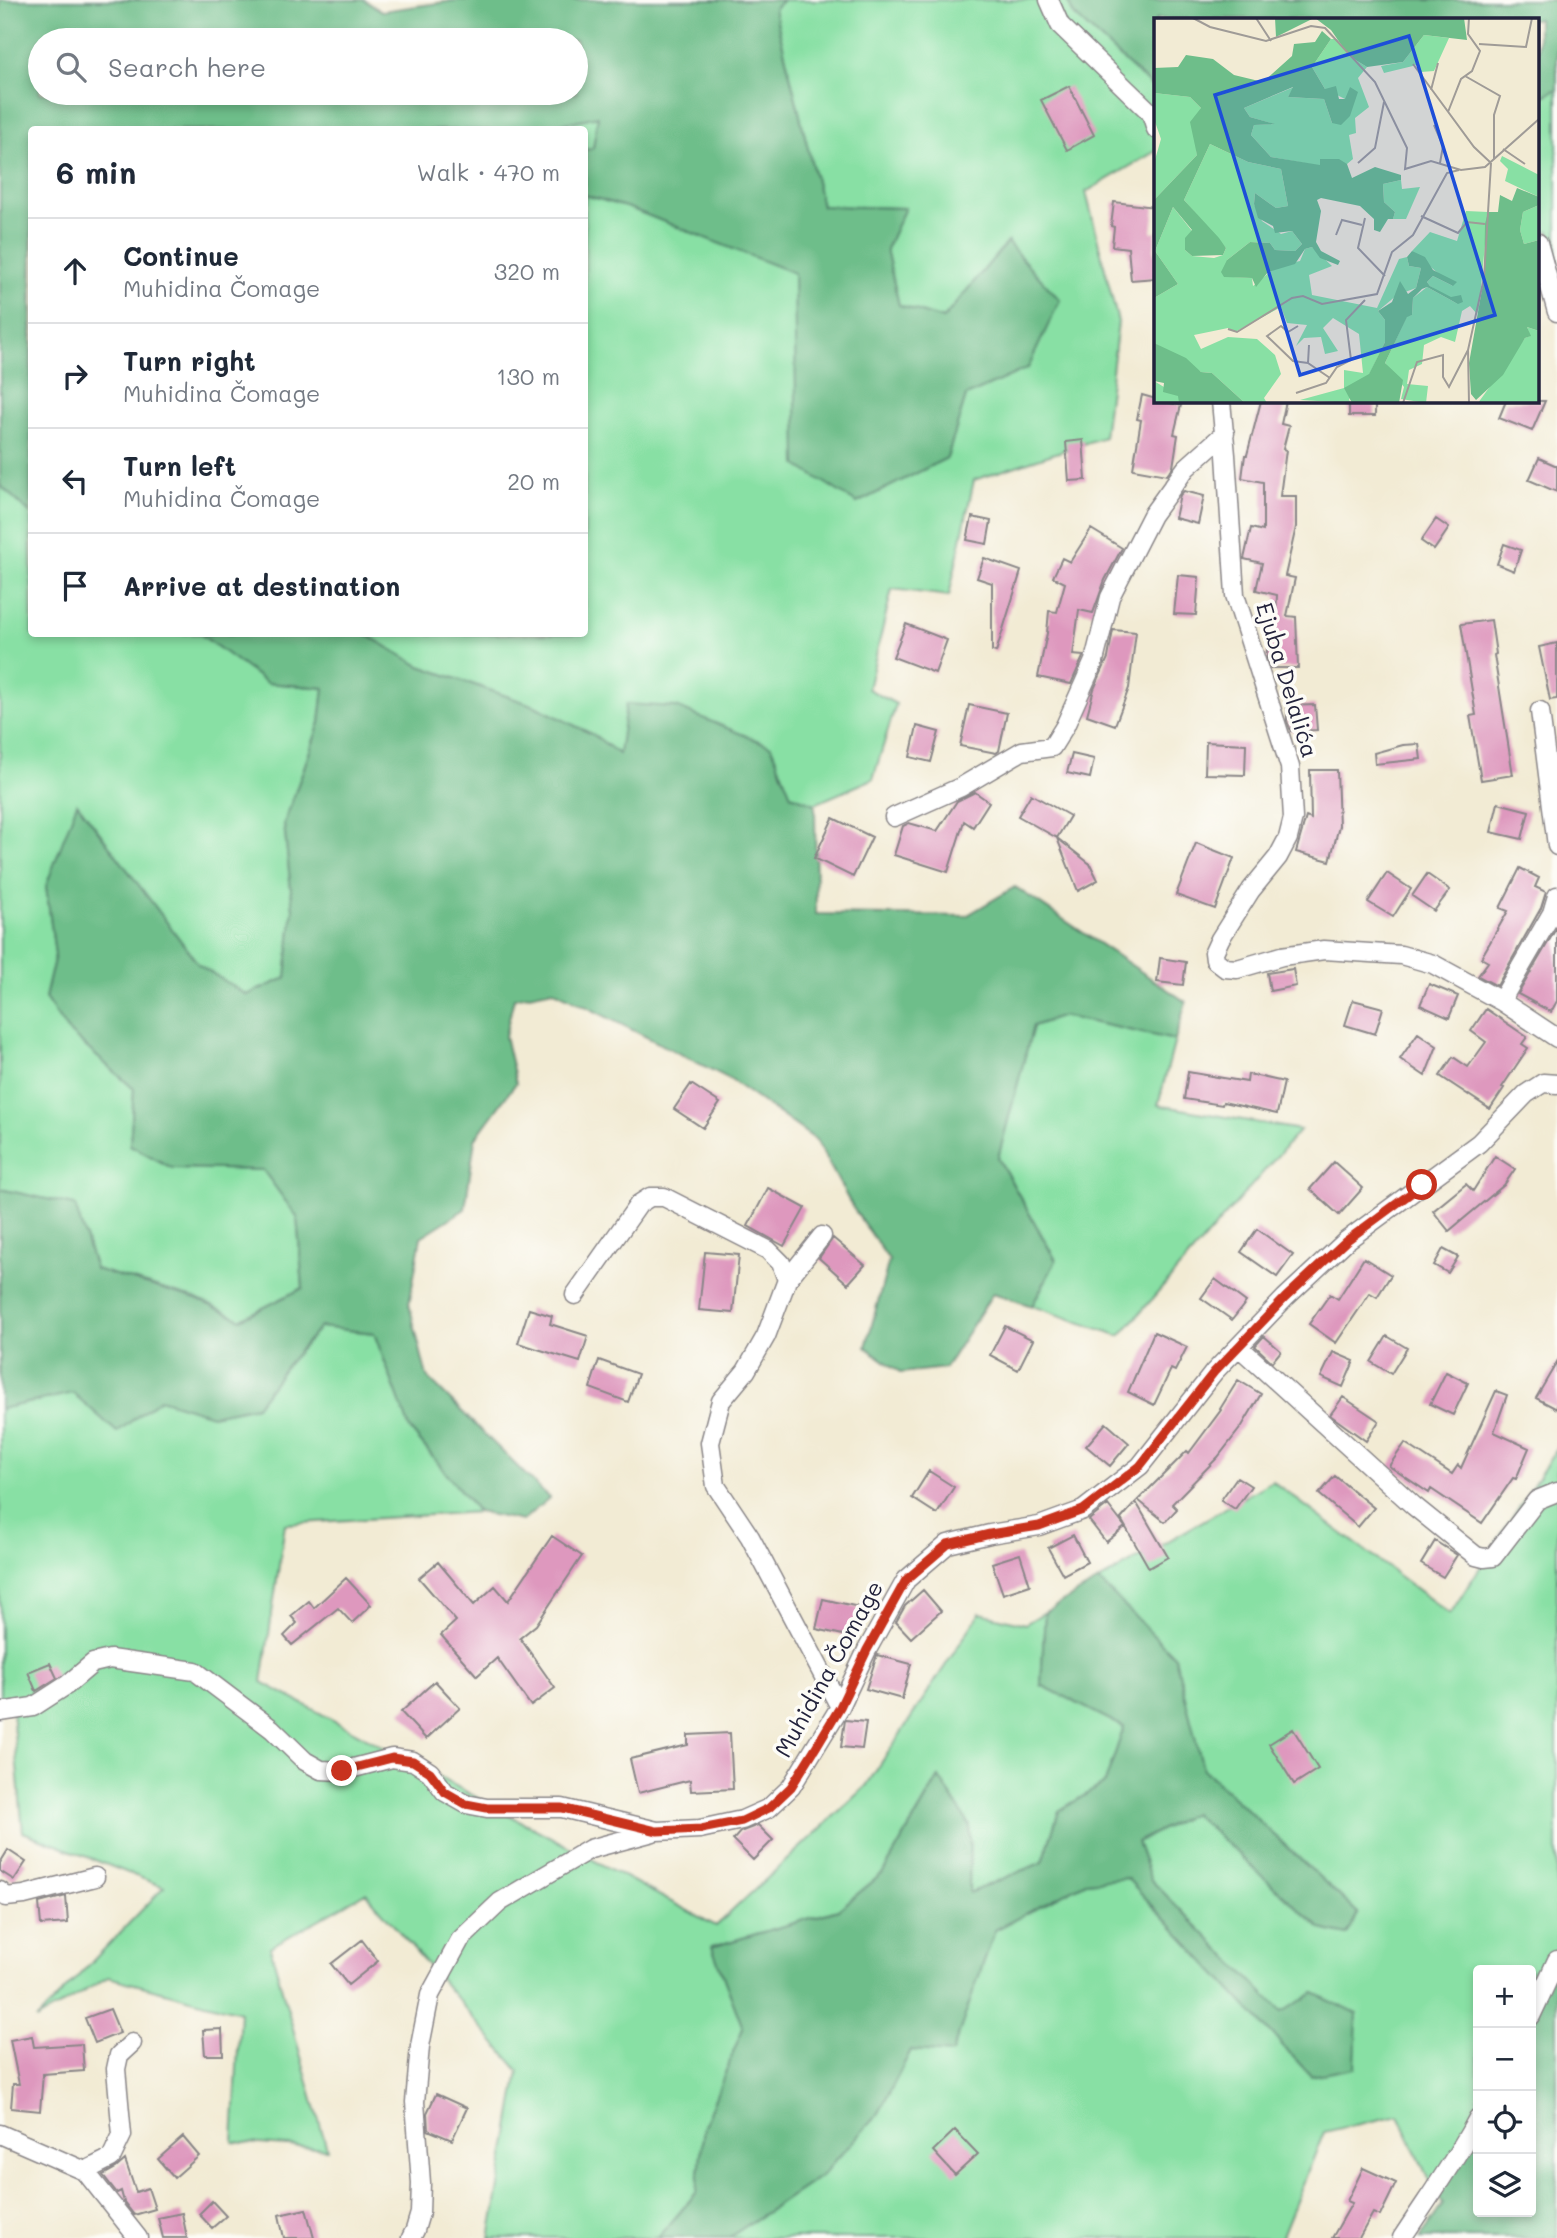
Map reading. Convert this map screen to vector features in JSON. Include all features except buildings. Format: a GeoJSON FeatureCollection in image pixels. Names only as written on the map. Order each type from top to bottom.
{"type":"FeatureCollection","features":[{"type":"Feature","properties":{"kind":"street"},"geometry":{"type":"LineString","coordinates":[[1049,0],[1060,25],[1151,113],[1154,123]]}},
{"type":"Feature","properties":{"kind":"street"},"geometry":{"type":"LineString","coordinates":[[1540,250],[1557,312]]}},
{"type":"Feature","properties":{"kind":"street","name":"Ejuba Delalića"},"geometry":{"type":"LineString","coordinates":[[1221,402],[1235,595],[1290,767],[1293,818],[1288,838],[1278,857],[1251,890],[1220,939],[1214,952],[1215,960],[1224,968],[1237,969],[1282,956],[1324,950],[1401,955],[1433,964],[1501,1001],[1557,1038]]}},
{"type":"Feature","properties":{"kind":"street"},"geometry":{"type":"LineString","coordinates":[[894,817],[961,787],[1022,751],[1052,747],[1065,726],[1094,661],[1110,597],[1152,514],[1186,468],[1225,433]]}},
{"type":"Feature","properties":{"kind":"street"},"geometry":{"type":"LineString","coordinates":[[1540,711],[1557,846]]}},
{"type":"Feature","properties":{"kind":"street"},"geometry":{"type":"LineString","coordinates":[[1501,1001],[1552,913],[1557,896]]}},
{"type":"Feature","properties":{"kind":"street","name":"Muhidina Čomage"},"geometry":{"type":"LineString","coordinates":[[0,1712],[33,1707],[67,1685],[93,1663],[110,1659],[195,1671],[272,1728],[305,1761],[321,1770],[342,1771],[392,1758],[413,1761],[430,1772],[445,1792],[466,1804],[487,1808],[562,1808],[657,1831],[701,1829],[742,1821],[769,1808],[791,1787],[840,1707],[867,1650],[906,1580],[948,1544],[1039,1526],[1083,1510],[1140,1466],[1214,1372],[1285,1298],[1346,1241],[1479,1143],[1526,1094],[1543,1083],[1557,1084]]}},
{"type":"Feature","properties":{"kind":"street"},"geometry":{"type":"LineString","coordinates":[[575,1295],[639,1204],[650,1197],[664,1197],[768,1250],[781,1263],[787,1280]]}},
{"type":"Feature","properties":{"kind":"street"},"geometry":{"type":"LineString","coordinates":[[822,1236],[787,1280],[766,1336],[746,1371],[722,1401],[710,1443],[716,1486],[750,1537],[840,1707]]}},
{"type":"Feature","properties":{"kind":"street"},"geometry":{"type":"LineString","coordinates":[[1239,1347],[1384,1480],[1476,1556],[1493,1557],[1537,1500],[1557,1492]]}},
{"type":"Feature","properties":{"kind":"street"},"geometry":{"type":"LineString","coordinates":[[411,2238],[420,2213],[421,2183],[415,2102],[420,2046],[430,1995],[460,1940],[500,1902],[590,1849],[657,1831]]}},
{"type":"Feature","properties":{"kind":"street"},"geometry":{"type":"LineString","coordinates":[[0,1891],[6,1897],[24,1895],[94,1877]]}},
{"type":"Feature","properties":{"kind":"street"},"geometry":{"type":"LineString","coordinates":[[1536,2005],[1557,1960]]}},
{"type":"Feature","properties":{"kind":"street"},"geometry":{"type":"LineString","coordinates":[[85,2171],[111,2158],[122,2135],[116,2069],[119,2055],[132,2043]]}},
{"type":"Feature","properties":{"kind":"street"},"geometry":{"type":"LineString","coordinates":[[1402,2238],[1461,2151],[1473,2128]]}},
{"type":"Feature","properties":{"kind":"street"},"geometry":{"type":"LineString","coordinates":[[0,2134],[85,2171],[138,2238]]}},
{"type":"Feature","properties":{"kind":"green space"},"geometry":{"type":"Polygon","coordinates":[[[0,0],[364,0],[382,11],[459,0],[783,0],[774,9],[822,206],[905,208],[886,249],[899,305],[943,319],[1007,242],[1060,300],[1028,368],[966,396],[947,458],[857,503],[797,465],[794,273],[629,208],[588,196],[588,149],[593,148],[598,116],[552,126],[28,126],[28,511],[0,485],[0,0]]]}},
{"type":"Feature","properties":{"kind":"green space"},"geometry":{"type":"Polygon","coordinates":[[[783,0],[1067,0],[1074,15],[1154,88],[1154,152],[1086,192],[1118,322],[1104,437],[974,480],[949,596],[892,589],[868,689],[896,704],[873,779],[815,804],[791,795],[620,755],[594,735],[535,706],[420,666],[370,637],[588,637],[588,196],[629,208],[794,272],[797,367],[947,458],[966,396],[1028,368],[1008,242],[943,319],[899,306],[886,249],[904,208],[822,206],[774,9],[783,0]]]}},
{"type":"Feature","properties":{"kind":"green space"},"geometry":{"type":"Polygon","coordinates":[[[1067,0],[1557,0],[1557,89],[1540,98],[1540,18],[1154,18],[1154,88],[1074,15],[1067,0]]]}},
{"type":"Feature","properties":{"kind":"green space"},"geometry":{"type":"Polygon","coordinates":[[[1557,89],[1557,261],[1550,231],[1540,232],[1540,98],[1557,89]]]}},
{"type":"Feature","properties":{"kind":"green space"},"geometry":{"type":"Polygon","coordinates":[[[598,116],[593,148],[588,149],[588,126],[552,126],[598,116]]]}},
{"type":"Feature","properties":{"kind":"green space"},"geometry":{"type":"Polygon","coordinates":[[[0,485],[28,511],[28,637],[204,637],[267,683],[324,688],[320,722],[284,824],[293,909],[286,978],[247,995],[199,965],[78,804],[46,886],[55,955],[45,998],[67,1030],[134,1089],[130,1145],[172,1168],[263,1170],[297,1217],[303,1288],[241,1319],[196,1299],[95,1269],[74,1205],[0,1189],[0,485]]]}},
{"type":"Feature","properties":{"kind":"green space"},"geometry":{"type":"Polygon","coordinates":[[[204,637],[370,637],[420,666],[535,706],[594,735],[619,754],[626,704],[676,707],[771,746],[791,795],[815,804],[816,914],[966,916],[1015,887],[1186,1002],[1175,1040],[1063,1016],[1033,1026],[998,1158],[1056,1261],[1032,1306],[993,1293],[945,1368],[901,1373],[866,1347],[889,1260],[853,1208],[816,1140],[728,1078],[553,990],[514,998],[505,1036],[516,1083],[475,1139],[465,1209],[421,1237],[409,1304],[427,1377],[549,1498],[522,1521],[478,1512],[410,1429],[374,1333],[320,1327],[256,1406],[212,1415],[160,1399],[117,1432],[73,1393],[0,1409],[0,1189],[75,1205],[95,1269],[196,1299],[241,1319],[303,1288],[297,1217],[263,1170],[172,1168],[130,1145],[134,1089],[67,1030],[45,998],[55,955],[46,886],[77,803],[199,965],[247,995],[286,978],[293,909],[284,824],[320,723],[324,688],[267,683],[204,637]]]}},
{"type":"Feature","properties":{"kind":"green space"},"geometry":{"type":"Polygon","coordinates":[[[1063,1016],[1175,1040],[1158,1105],[1300,1130],[1120,1336],[1032,1306],[1056,1260],[998,1158],[1033,1026],[1063,1016]]]}},
{"type":"Feature","properties":{"kind":"green space"},"geometry":{"type":"Polygon","coordinates":[[[320,1327],[374,1333],[410,1429],[478,1512],[285,1524],[262,1682],[716,1926],[866,1786],[980,1613],[1025,1624],[1045,1612],[1041,1685],[1124,1727],[1105,1783],[1059,1811],[1043,1862],[969,1893],[970,1826],[938,1778],[883,1873],[838,1910],[712,1947],[743,2028],[704,2126],[697,2192],[658,2238],[490,2238],[519,2071],[366,1893],[270,1947],[327,2149],[233,2142],[240,2012],[108,1977],[36,2020],[164,1887],[23,1832],[11,1700],[0,1701],[0,1409],[73,1393],[117,1432],[160,1399],[212,1415],[256,1406],[320,1327]]]}},
{"type":"Feature","properties":{"kind":"green space"},"geometry":{"type":"Polygon","coordinates":[[[1557,1448],[1557,1960],[1536,2005],[1536,1965],[1473,1965],[1473,2126],[1433,2189],[1399,2115],[1324,2132],[1281,2238],[728,2238],[822,2175],[879,2113],[911,2050],[952,2052],[995,1930],[1086,1882],[1127,1878],[1311,2076],[1282,2012],[1151,1880],[1137,1842],[1193,1813],[1321,1929],[1358,1913],[1203,1769],[1175,1657],[1099,1581],[1272,1481],[1450,1614],[1557,1448]]]}},
{"type":"Feature","properties":{"kind":"green space"},"geometry":{"type":"Polygon","coordinates":[[[1099,1581],[1175,1657],[1203,1769],[1358,1913],[1347,1935],[1321,1929],[1193,1813],[1137,1842],[1151,1880],[1282,2012],[1314,1993],[1357,2014],[1355,2068],[1311,2076],[1127,1878],[1086,1882],[995,1930],[952,2053],[911,2050],[879,2113],[822,2175],[728,2238],[658,2238],[697,2192],[704,2126],[743,2028],[712,1947],[838,1910],[883,1873],[939,1777],[970,1826],[969,1893],[1043,1862],[1059,1811],[1105,1783],[1124,1727],[1041,1685],[1045,1612],[1099,1581]]]}},
{"type":"Feature","properties":{"kind":"green space"},"geometry":{"type":"Polygon","coordinates":[[[1557,1960],[1557,2238],[1420,2238],[1443,2204],[1433,2189],[1473,2126],[1473,2217],[1536,2217],[1536,2005],[1557,1960]]]}},
{"type":"Feature","properties":{"kind":"route"},"geometry":{"type":"LineString","coordinates":[[342,1771],[392,1758],[413,1761],[430,1772],[445,1792],[466,1804],[487,1808],[562,1808],[657,1831],[701,1829],[742,1821],[769,1808],[791,1787],[816,1747],[840,1707],[867,1650],[906,1580],[948,1544],[1039,1526],[1083,1510],[1140,1466],[1214,1372],[1285,1298],[1346,1241],[1422,1185]]}}]}
